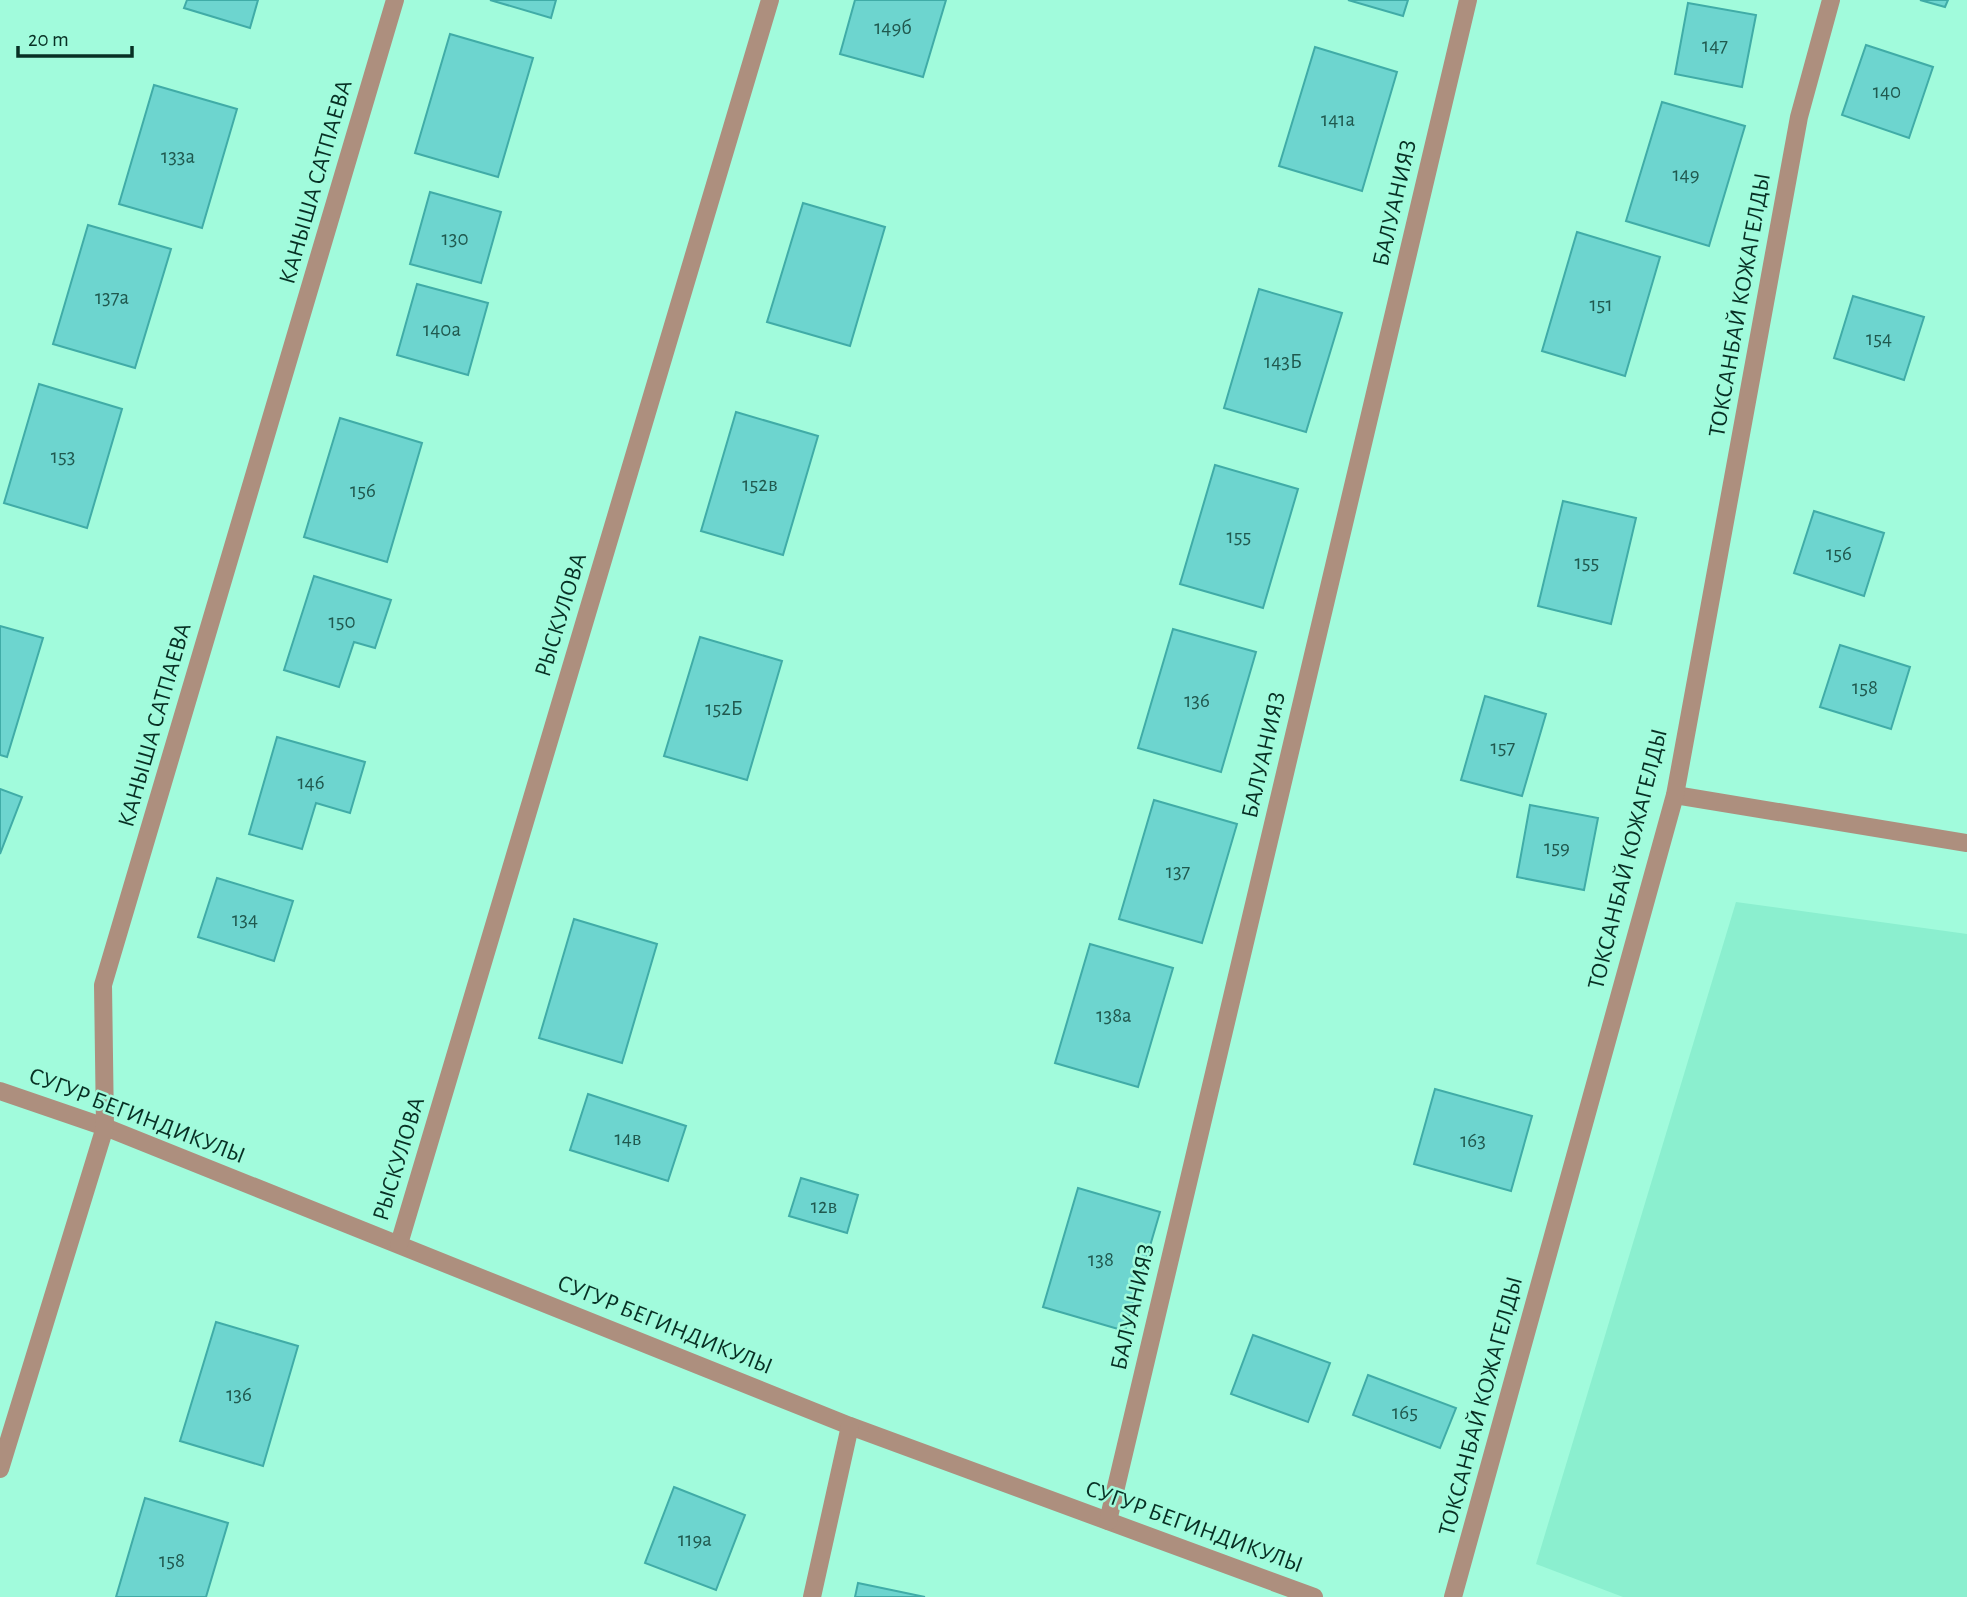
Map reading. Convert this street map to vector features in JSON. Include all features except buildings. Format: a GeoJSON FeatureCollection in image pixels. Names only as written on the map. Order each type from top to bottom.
{"type":"FeatureCollection","features":[{"type":"Feature","properties":{"kind":"street","name":"КАНЫША САТПАЕВА"},"geometry":{"type":"LineString","coordinates":[[0,1469],[105,1127],[103,985],[395,0]]}},
{"type":"Feature","properties":{"kind":"street","name":"РЫСКУЛОВА"},"geometry":{"type":"LineString","coordinates":[[398,1244],[770,0]]}},
{"type":"Feature","properties":{"kind":"street","name":"БАЛУАНИЯЗ"},"geometry":{"type":"LineString","coordinates":[[1108,1521],[1468,0]]}},
{"type":"Feature","properties":{"kind":"street","name":"ТОКСАНБАЙ КОЖАГЕЛДЫ"},"geometry":{"type":"LineString","coordinates":[[1453,1597],[1675,795],[1799,117],[1831,0]]}},
{"type":"Feature","properties":{"kind":"street"},"geometry":{"type":"LineString","coordinates":[[1675,795],[1967,843]]}},
{"type":"Feature","properties":{"kind":"street","name":"СУГУР БЕГИНДИКУЛЫ"},"geometry":{"type":"LineString","coordinates":[[0,1091],[105,1127],[850,1426],[1314,1597]]}},
{"type":"Feature","properties":{"kind":"street"},"geometry":{"type":"LineString","coordinates":[[812,1597],[850,1426]]}},
{"type":"Feature","properties":{"kind":"shaded area"},"geometry":{"type":"Polygon","coordinates":[[[1736,902],[1967,934],[1967,1597],[1623,1597],[1536,1564],[1736,902]]]}}]}
